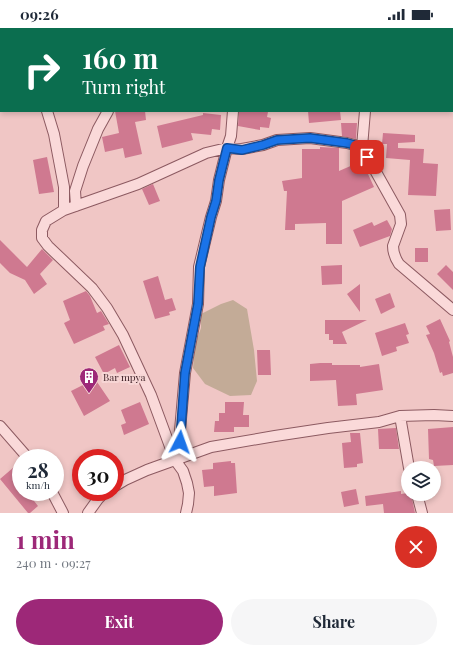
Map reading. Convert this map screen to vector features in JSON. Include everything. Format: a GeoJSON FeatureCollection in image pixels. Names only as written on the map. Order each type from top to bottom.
{"type":"FeatureCollection","features":[{"type":"Feature","properties":{"kind":"street"},"geometry":{"type":"LineString","coordinates":[[47,112],[54,134],[64,187],[64,210]]}},
{"type":"Feature","properties":{"kind":"street"},"geometry":{"type":"LineString","coordinates":[[76,206],[75,191],[83,166],[98,129],[107,112]]}},
{"type":"Feature","properties":{"kind":"street"},"geometry":{"type":"LineString","coordinates":[[175,460],[180,442],[185,373],[198,304],[200,267],[216,201],[219,180],[231,136],[233,112]]}},
{"type":"Feature","properties":{"kind":"street"},"geometry":{"type":"LineString","coordinates":[[365,112],[362,147],[400,215],[401,224],[393,246],[393,253],[399,264],[453,310]]}},
{"type":"Feature","properties":{"kind":"street"},"geometry":{"type":"LineString","coordinates":[[186,513],[189,493],[187,482],[183,471],[175,460],[151,395],[123,335],[92,288],[48,246],[42,238],[42,230],[46,222],[64,210],[138,184],[206,153],[227,148],[242,150],[277,140],[310,138],[347,143],[362,147]]}},
{"type":"Feature","properties":{"kind":"street"},"geometry":{"type":"LineString","coordinates":[[400,416],[409,461]]}},
{"type":"Feature","properties":{"kind":"street"},"geometry":{"type":"LineString","coordinates":[[124,481],[142,472],[211,447],[298,432],[379,422],[400,416],[453,416]]}},
{"type":"Feature","properties":{"kind":"street"},"geometry":{"type":"LineString","coordinates":[[0,426],[20,449]]}},
{"type":"Feature","properties":{"kind":"street"},"geometry":{"type":"LineString","coordinates":[[57,501],[63,513]]}},
{"type":"Feature","properties":{"kind":"street"},"geometry":{"type":"LineString","coordinates":[[88,513],[97,501]]}},
{"type":"Feature","properties":{"kind":"street"},"geometry":{"type":"LineString","coordinates":[[419,501],[422,513]]}},
{"type":"Feature","properties":{"kind":"shaded area"},"geometry":{"type":"Polygon","coordinates":[[[233,300],[247,309],[254,350],[257,381],[251,395],[230,396],[205,384],[193,368],[195,344],[201,328],[201,314],[233,300]]]}},
{"type":"Feature","properties":{"kind":"building"},"geometry":{"type":"Polygon","coordinates":[[[115,112],[145,112],[146,120],[135,122],[142,154],[125,158],[123,148],[105,152],[102,137],[119,133],[115,112]]]}},
{"type":"Feature","properties":{"kind":"building"},"geometry":{"type":"Polygon","coordinates":[[[239,112],[268,112],[267,117],[271,118],[269,128],[260,127],[260,130],[238,126],[239,112]]]}},
{"type":"Feature","properties":{"kind":"building"},"geometry":{"type":"Polygon","coordinates":[[[308,112],[340,112],[341,120],[309,123],[308,112]]]}},
{"type":"Feature","properties":{"kind":"building"},"geometry":{"type":"Polygon","coordinates":[[[203,113],[221,115],[220,130],[212,129],[211,135],[191,133],[193,140],[162,148],[157,126],[203,115],[203,113]]]}},
{"type":"Feature","properties":{"kind":"building"},"geometry":{"type":"Polygon","coordinates":[[[341,123],[357,123],[356,139],[342,136],[341,123]]]}},
{"type":"Feature","properties":{"kind":"building"},"geometry":{"type":"Polygon","coordinates":[[[383,133],[415,135],[415,142],[398,143],[398,148],[424,149],[423,163],[438,164],[436,196],[408,195],[410,160],[386,158],[387,144],[382,144],[383,133]]]}},
{"type":"Feature","properties":{"kind":"building"},"geometry":{"type":"Polygon","coordinates":[[[320,147],[339,148],[339,171],[362,161],[374,187],[342,201],[342,244],[326,244],[326,223],[295,224],[295,230],[285,230],[287,191],[284,191],[282,181],[302,178],[302,149],[320,149],[320,147]]]}},
{"type":"Feature","properties":{"kind":"building"},"geometry":{"type":"Polygon","coordinates":[[[47,157],[54,192],[39,194],[33,160],[47,157]]]}},
{"type":"Feature","properties":{"kind":"building"},"geometry":{"type":"Polygon","coordinates":[[[153,184],[160,201],[149,205],[142,189],[153,184]]]}},
{"type":"Feature","properties":{"kind":"building"},"geometry":{"type":"Polygon","coordinates":[[[450,209],[451,230],[436,231],[434,210],[450,209]]]}},
{"type":"Feature","properties":{"kind":"building"},"geometry":{"type":"Polygon","coordinates":[[[387,220],[392,229],[390,236],[360,247],[353,230],[372,222],[374,226],[387,220]]]}},
{"type":"Feature","properties":{"kind":"building"},"geometry":{"type":"Polygon","coordinates":[[[0,240],[27,267],[42,249],[53,260],[40,274],[47,284],[34,294],[25,280],[10,273],[0,263],[0,240]]]}},
{"type":"Feature","properties":{"kind":"building"},"geometry":{"type":"Polygon","coordinates":[[[415,248],[428,248],[428,262],[415,262],[415,248]]]}},
{"type":"Feature","properties":{"kind":"building"},"geometry":{"type":"Polygon","coordinates":[[[342,265],[342,284],[322,285],[321,266],[342,265]]]}},
{"type":"Feature","properties":{"kind":"building"},"geometry":{"type":"Polygon","coordinates":[[[446,265],[453,272],[453,290],[437,274],[446,265]]]}},
{"type":"Feature","properties":{"kind":"building"},"geometry":{"type":"Polygon","coordinates":[[[158,276],[165,300],[172,298],[176,310],[169,312],[170,315],[155,319],[143,281],[158,276]]]}},
{"type":"Feature","properties":{"kind":"building"},"geometry":{"type":"Polygon","coordinates":[[[360,284],[360,312],[347,294],[360,284]]]}},
{"type":"Feature","properties":{"kind":"building"},"geometry":{"type":"Polygon","coordinates":[[[86,291],[90,296],[97,313],[101,311],[109,324],[103,326],[105,330],[74,344],[64,323],[70,320],[63,301],[86,291]]]}},
{"type":"Feature","properties":{"kind":"building"},"geometry":{"type":"Polygon","coordinates":[[[390,293],[395,307],[381,314],[375,299],[390,293]]]}},
{"type":"Feature","properties":{"kind":"building"},"geometry":{"type":"Polygon","coordinates":[[[440,319],[450,341],[453,357],[453,373],[443,376],[442,372],[440,373],[434,353],[426,335],[430,334],[426,326],[440,319]]]}},
{"type":"Feature","properties":{"kind":"building"},"geometry":{"type":"Polygon","coordinates":[[[325,320],[367,320],[342,332],[347,344],[333,344],[333,340],[329,340],[329,334],[325,334],[325,320]]]}},
{"type":"Feature","properties":{"kind":"building"},"geometry":{"type":"Polygon","coordinates":[[[405,323],[409,334],[406,335],[409,343],[396,347],[397,351],[382,356],[375,333],[405,323]]]}},
{"type":"Feature","properties":{"kind":"building"},"geometry":{"type":"Polygon","coordinates":[[[119,345],[130,367],[117,373],[115,368],[104,374],[95,357],[119,345]]]}},
{"type":"Feature","properties":{"kind":"building"},"geometry":{"type":"Polygon","coordinates":[[[257,350],[270,350],[271,375],[258,375],[257,350]]]}},
{"type":"Feature","properties":{"kind":"building"},"geometry":{"type":"Polygon","coordinates":[[[332,363],[332,365],[360,365],[360,367],[379,364],[383,390],[356,394],[357,405],[338,406],[336,380],[310,381],[310,364],[332,363]]]}},
{"type":"Feature","properties":{"kind":"building","name":"Bar mpya"},"geometry":{"type":"Polygon","coordinates":[[[95,379],[110,401],[84,416],[71,391],[95,379]]]}},
{"type":"Feature","properties":{"kind":"building"},"geometry":{"type":"Polygon","coordinates":[[[140,402],[149,424],[124,435],[121,425],[126,423],[121,410],[140,402]]]}},
{"type":"Feature","properties":{"kind":"building"},"geometry":{"type":"Polygon","coordinates":[[[225,402],[244,402],[243,415],[249,415],[249,427],[234,427],[234,432],[214,432],[215,421],[219,421],[219,413],[225,413],[225,402]]]}},
{"type":"Feature","properties":{"kind":"building"},"geometry":{"type":"Polygon","coordinates":[[[453,427],[453,465],[441,466],[441,461],[433,461],[429,459],[428,429],[453,427]]]}},
{"type":"Feature","properties":{"kind":"building"},"geometry":{"type":"Polygon","coordinates":[[[396,428],[399,449],[379,449],[378,429],[396,428]]]}},
{"type":"Feature","properties":{"kind":"building"},"geometry":{"type":"Polygon","coordinates":[[[350,433],[360,433],[363,463],[357,464],[357,467],[344,468],[342,443],[351,442],[350,433]]]}},
{"type":"Feature","properties":{"kind":"building"},"geometry":{"type":"Polygon","coordinates":[[[231,461],[231,463],[235,463],[237,493],[214,496],[214,486],[204,487],[202,470],[213,469],[213,463],[231,461]]]}},
{"type":"Feature","properties":{"kind":"building"},"geometry":{"type":"Polygon","coordinates":[[[12,469],[12,494],[0,479],[12,469]]]}},
{"type":"Feature","properties":{"kind":"building"},"geometry":{"type":"Polygon","coordinates":[[[356,489],[359,504],[344,507],[341,492],[356,489]]]}},
{"type":"Feature","properties":{"kind":"building"},"geometry":{"type":"Polygon","coordinates":[[[401,491],[401,501],[412,501],[415,513],[384,513],[383,504],[366,506],[365,496],[401,491]]]}},
{"type":"Feature","properties":{"kind":"building"},"geometry":{"type":"Polygon","coordinates":[[[18,501],[34,501],[38,506],[28,513],[18,501]]]}},
{"type":"Feature","properties":{"kind":"place","name":"Bar mpya"},"geometry":{"type":"Point","coordinates":[89,394]}},
{"type":"Feature","properties":{"kind":"route"},"geometry":{"type":"LineString","coordinates":[[180,442],[185,373],[198,304],[200,267],[227,148],[242,150],[277,140],[310,138],[347,143],[362,147],[367,157]]}}]}
